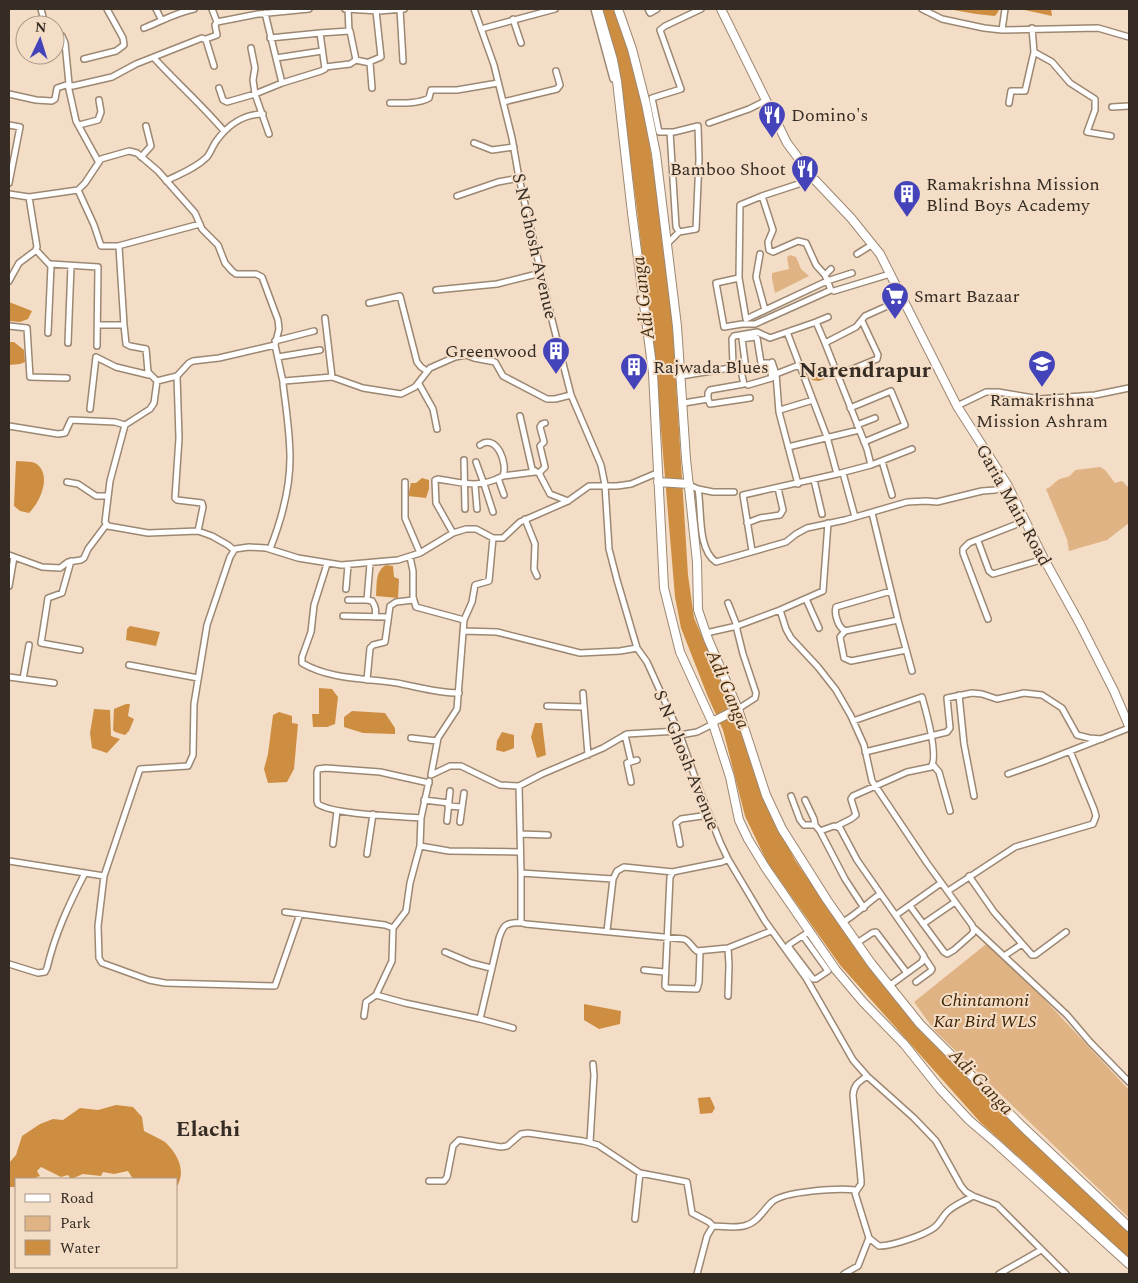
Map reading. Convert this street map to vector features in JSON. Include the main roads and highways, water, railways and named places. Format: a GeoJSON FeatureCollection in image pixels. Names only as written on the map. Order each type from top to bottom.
{"type":"FeatureCollection","features":[{"type":"Feature","properties":{"kind":"main road"},"geometry":{"type":"LineString","coordinates":[[598,9],[613,60],[653,373],[664,588],[680,652],[714,721],[743,829],[806,934],[862,1002],[904,1044],[964,1115],[1129,1264]]}},
{"type":"Feature","properties":{"kind":"main road"},"geometry":{"type":"LineString","coordinates":[[620,9],[647,108],[656,154],[684,403],[689,484],[697,562],[698,610],[766,795],[778,820],[827,900],[889,986],[920,1024],[1023,1127],[1129,1227]]}},
{"type":"Feature","properties":{"kind":"main road","name":"Garia Main Road"},"geometry":{"type":"LineString","coordinates":[[721,9],[787,143],[814,179],[873,244],[957,406],[1008,486],[1024,521],[1114,691],[1129,727]]}},
{"type":"Feature","properties":{"kind":"main road"},"geometry":{"type":"LineString","coordinates":[[658,482],[689,484]]}},
{"type":"Feature","properties":{"kind":"main road"},"geometry":{"type":"LineString","coordinates":[[714,721],[736,710]]}},
{"type":"Feature","properties":{"kind":"water"},"geometry":{"type":"Polygon","coordinates":[[[600,9],[613,9],[624,33],[644,106],[672,318],[688,575],[694,618],[735,712],[764,800],[795,860],[858,951],[921,1030],[1129,1229],[1129,1259],[1109,1243],[1041,1177],[981,1123],[840,965],[767,862],[745,816],[723,730],[681,628],[675,597],[657,382],[637,210],[622,97],[600,9]]]}},
{"type":"Feature","properties":{"kind":"water"},"geometry":{"type":"Polygon","coordinates":[[[948,9],[999,9],[995,16],[948,9]]]}},
{"type":"Feature","properties":{"kind":"water"},"geometry":{"type":"Polygon","coordinates":[[[1020,9],[1051,9],[1052,16],[1020,9]]]}},
{"type":"Feature","properties":{"kind":"water"},"geometry":{"type":"Polygon","coordinates":[[[9,302],[32,311],[28,319],[20,322],[9,321],[9,302]]]}},
{"type":"Feature","properties":{"kind":"water"},"geometry":{"type":"Polygon","coordinates":[[[9,342],[14,342],[24,350],[25,362],[9,365],[9,342]]]}},
{"type":"Feature","properties":{"kind":"water"},"geometry":{"type":"Polygon","coordinates":[[[824,365],[828,375],[827,378],[819,381],[812,380],[809,372],[824,365]]]}},
{"type":"Feature","properties":{"kind":"water"},"geometry":{"type":"Polygon","coordinates":[[[16,461],[37,464],[44,477],[40,497],[29,513],[20,511],[14,506],[16,461]]]}},
{"type":"Feature","properties":{"kind":"water"},"geometry":{"type":"Polygon","coordinates":[[[422,478],[429,480],[426,498],[408,496],[411,483],[416,483],[422,478]]]}},
{"type":"Feature","properties":{"kind":"water"},"geometry":{"type":"Polygon","coordinates":[[[386,565],[393,566],[394,577],[399,579],[398,598],[376,596],[378,574],[386,565]]]}},
{"type":"Feature","properties":{"kind":"water"},"geometry":{"type":"Polygon","coordinates":[[[130,626],[160,632],[156,646],[126,640],[127,629],[130,626]]]}},
{"type":"Feature","properties":{"kind":"water"},"geometry":{"type":"Polygon","coordinates":[[[319,688],[332,689],[338,697],[335,724],[327,727],[313,727],[312,714],[319,714],[319,688]]]}},
{"type":"Feature","properties":{"kind":"water"},"geometry":{"type":"Polygon","coordinates":[[[130,704],[128,716],[134,719],[129,731],[125,735],[113,730],[114,709],[130,704]]]}},
{"type":"Feature","properties":{"kind":"water"},"geometry":{"type":"Polygon","coordinates":[[[94,709],[110,710],[111,736],[120,739],[107,753],[92,748],[90,733],[94,709]]]}},
{"type":"Feature","properties":{"kind":"water"},"geometry":{"type":"Polygon","coordinates":[[[352,711],[385,713],[395,728],[395,734],[363,733],[344,727],[344,717],[352,711]]]}},
{"type":"Feature","properties":{"kind":"water"},"geometry":{"type":"Polygon","coordinates":[[[279,712],[292,716],[292,723],[298,724],[294,769],[287,782],[268,783],[264,769],[273,715],[279,712]]]}},
{"type":"Feature","properties":{"kind":"water"},"geometry":{"type":"Polygon","coordinates":[[[535,723],[542,723],[546,755],[537,758],[531,737],[535,723]]]}},
{"type":"Feature","properties":{"kind":"water"},"geometry":{"type":"Polygon","coordinates":[[[502,732],[514,735],[514,748],[504,752],[496,750],[497,741],[502,732]]]}},
{"type":"Feature","properties":{"kind":"water"},"geometry":{"type":"Polygon","coordinates":[[[584,1004],[621,1011],[620,1024],[599,1029],[584,1020],[584,1004]]]}},
{"type":"Feature","properties":{"kind":"water"},"geometry":{"type":"Polygon","coordinates":[[[710,1097],[715,1108],[712,1113],[700,1114],[698,1098],[710,1097]]]}},
{"type":"Feature","properties":{"kind":"water"},"geometry":{"type":"Polygon","coordinates":[[[116,1105],[133,1107],[142,1117],[144,1131],[165,1142],[174,1152],[181,1170],[178,1184],[178,1178],[132,1178],[128,1171],[114,1174],[103,1172],[101,1176],[83,1174],[73,1178],[70,1178],[68,1175],[61,1177],[41,1167],[37,1171],[40,1176],[35,1178],[15,1178],[15,1187],[9,1187],[9,1163],[16,1155],[22,1136],[40,1124],[53,1119],[63,1120],[80,1108],[98,1110],[116,1105]]]}},
{"type":"Feature","properties":{"kind":"place","name":"Domino's"},"geometry":{"type":"Point","coordinates":[772,139]}},
{"type":"Feature","properties":{"kind":"place","name":"Bamboo Shoot"},"geometry":{"type":"Point","coordinates":[805,193]}},
{"type":"Feature","properties":{"kind":"place","name":"Ramakrishna Mission Blind Boys Academy"},"geometry":{"type":"Point","coordinates":[907,218]}},
{"type":"Feature","properties":{"kind":"place","name":"Smart Bazaar"},"geometry":{"type":"Point","coordinates":[895,320]}},
{"type":"Feature","properties":{"kind":"place","name":"Greenwood"},"geometry":{"type":"Point","coordinates":[556,375]}},
{"type":"Feature","properties":{"kind":"place","name":"Ramakrishna Mission Ashram"},"geometry":{"type":"Point","coordinates":[1042,388]}},
{"type":"Feature","properties":{"kind":"place","name":"Rajwada Blues"},"geometry":{"type":"Point","coordinates":[634,391]}},
{"type":"Feature","properties":{"kind":"district","name":"Narendrapur"},"geometry":{"type":"Point","coordinates":[865,369]}},
{"type":"Feature","properties":{"kind":"district","name":"Elachi"},"geometry":{"type":"Point","coordinates":[208,1128]}},
{"type":"Feature","properties":{"kind":"water label","name":"Adi Ganga"},"geometry":{"type":"Point","coordinates":[642,298]}},
{"type":"Feature","properties":{"kind":"water label","name":"Adi Ganga"},"geometry":{"type":"Point","coordinates":[729,689]}},
{"type":"Feature","properties":{"kind":"water label","name":"Adi Ganga"},"geometry":{"type":"Point","coordinates":[982,1081]}},
{"type":"Feature","properties":{"kind":"park label","name":"Chintamoni Kar Bird WLS"},"geometry":{"type":"Point","coordinates":[985,1010]}}]}
